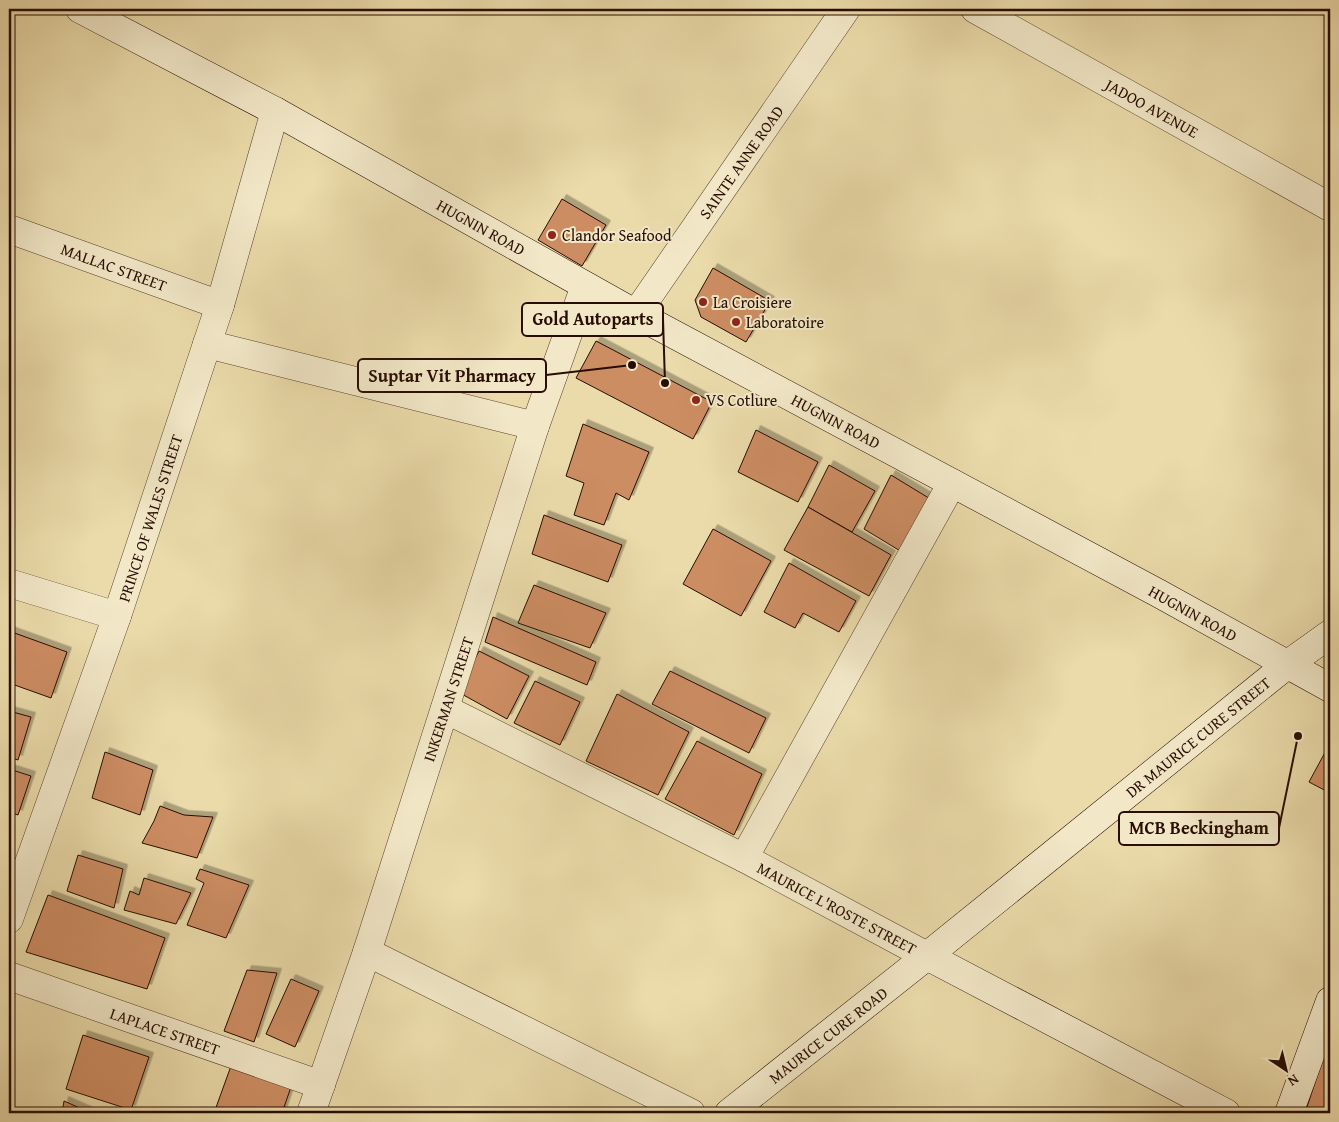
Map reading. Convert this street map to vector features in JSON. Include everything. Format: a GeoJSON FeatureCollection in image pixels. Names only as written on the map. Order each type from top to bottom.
{"type":"FeatureCollection","features":[{"type":"Feature","properties":{"kind":"street","name":"HUGNIN ROAD"},"geometry":{"type":"LineString","coordinates":[[80,9],[275,111],[636,314],[1330,688]]}},
{"type":"Feature","properties":{"kind":"street","name":"SAINTE ANNE ROAD"},"geometry":{"type":"LineString","coordinates":[[636,314],[846,9]]}},
{"type":"Feature","properties":{"kind":"street","name":"JADOO AVENUE"},"geometry":{"type":"LineString","coordinates":[[974,9],[1330,207]]}},
{"type":"Feature","properties":{"kind":"street","name":"PRINCE OF WALES STREET"},"geometry":{"type":"LineString","coordinates":[[9,919],[117,616],[220,305],[275,111]]}},
{"type":"Feature","properties":{"kind":"street","name":"MALLAC STREET"},"geometry":{"type":"LineString","coordinates":[[9,230],[220,305]]}},
{"type":"Feature","properties":{"kind":"street","name":"INKERMAN STREET"},"geometry":{"type":"LineString","coordinates":[[312,1113],[367,952],[535,426],[585,286]]}},
{"type":"Feature","properties":{"kind":"street"},"geometry":{"type":"LineString","coordinates":[[207,344],[535,426]]}},
{"type":"Feature","properties":{"kind":"street"},"geometry":{"type":"LineString","coordinates":[[744,858],[952,483]]}},
{"type":"Feature","properties":{"kind":"street"},"geometry":{"type":"LineString","coordinates":[[9,583],[117,616]]}},
{"type":"Feature","properties":{"kind":"street","name":"DR MAURICE CURE STREET"},"geometry":{"type":"LineString","coordinates":[[927,956],[1288,664],[1330,634]]}},
{"type":"Feature","properties":{"kind":"street","name":"MAURICE L'ROSTE STREET"},"geometry":{"type":"LineString","coordinates":[[445,709],[744,858],[1226,1113]]}},
{"type":"Feature","properties":{"kind":"street"},"geometry":{"type":"LineString","coordinates":[[367,952],[691,1113]]}},
{"type":"Feature","properties":{"kind":"street","name":"MAURICE CURE ROAD"},"geometry":{"type":"LineString","coordinates":[[729,1113],[927,956]]}},
{"type":"Feature","properties":{"kind":"street","name":"LAPLACE STREET"},"geometry":{"type":"LineString","coordinates":[[9,976],[320,1085]]}},
{"type":"Feature","properties":{"kind":"street"},"geometry":{"type":"LineString","coordinates":[[1289,1113],[1330,1001]]}},
{"type":"Feature","properties":{"kind":"building"},"geometry":{"type":"Polygon","coordinates":[[[562,199],[606,225],[582,266],[538,240],[562,199]]]}},
{"type":"Feature","properties":{"kind":"building"},"geometry":{"type":"Polygon","coordinates":[[[713,268],[770,301],[746,342],[701,317],[695,300],[713,268]]]}},
{"type":"Feature","properties":{"kind":"building"},"geometry":{"type":"Polygon","coordinates":[[[596,341],[712,402],[693,439],[576,378],[596,341]]]}},
{"type":"Feature","properties":{"kind":"building"},"geometry":{"type":"Polygon","coordinates":[[[583,424],[649,452],[629,500],[616,493],[604,525],[574,515],[584,483],[566,476],[583,424]]]}},
{"type":"Feature","properties":{"kind":"building"},"geometry":{"type":"Polygon","coordinates":[[[756,430],[818,462],[798,502],[738,472],[756,430]]]}},
{"type":"Feature","properties":{"kind":"building"},"geometry":{"type":"Polygon","coordinates":[[[829,465],[875,491],[852,532],[808,507],[829,465]]]}},
{"type":"Feature","properties":{"kind":"building"},"geometry":{"type":"Polygon","coordinates":[[[891,475],[932,500],[902,552],[864,529],[891,475]]]}},
{"type":"Feature","properties":{"kind":"building"},"geometry":{"type":"Polygon","coordinates":[[[808,507],[891,555],[869,596],[784,550],[808,507]]]}},
{"type":"Feature","properties":{"kind":"building"},"geometry":{"type":"Polygon","coordinates":[[[544,515],[622,545],[608,582],[532,554],[544,515]]]}},
{"type":"Feature","properties":{"kind":"building"},"geometry":{"type":"Polygon","coordinates":[[[713,529],[771,561],[741,616],[683,584],[713,529]]]}},
{"type":"Feature","properties":{"kind":"building"},"geometry":{"type":"Polygon","coordinates":[[[789,563],[856,601],[839,632],[803,613],[795,628],[764,612],[789,563]]]}},
{"type":"Feature","properties":{"kind":"building"},"geometry":{"type":"Polygon","coordinates":[[[534,585],[606,613],[590,648],[518,623],[534,585]]]}},
{"type":"Feature","properties":{"kind":"building"},"geometry":{"type":"Polygon","coordinates":[[[493,617],[596,662],[587,685],[485,642],[493,617]]]}},
{"type":"Feature","properties":{"kind":"building"},"geometry":{"type":"Polygon","coordinates":[[[9,631],[67,652],[51,698],[9,683],[9,631]]]}},
{"type":"Feature","properties":{"kind":"building"},"geometry":{"type":"Polygon","coordinates":[[[479,651],[529,676],[507,719],[458,692],[479,651]]]}},
{"type":"Feature","properties":{"kind":"building"},"geometry":{"type":"Polygon","coordinates":[[[670,671],[766,718],[749,753],[652,704],[670,671]]]}},
{"type":"Feature","properties":{"kind":"building"},"geometry":{"type":"Polygon","coordinates":[[[535,681],[580,702],[560,745],[514,723],[535,681]]]}},
{"type":"Feature","properties":{"kind":"building"},"geometry":{"type":"Polygon","coordinates":[[[617,694],[689,732],[658,795],[586,761],[617,694]]]}},
{"type":"Feature","properties":{"kind":"building"},"geometry":{"type":"Polygon","coordinates":[[[9,711],[31,717],[18,760],[9,757],[9,711]]]}},
{"type":"Feature","properties":{"kind":"building"},"geometry":{"type":"Polygon","coordinates":[[[697,741],[762,774],[734,835],[665,799],[697,741]]]}},
{"type":"Feature","properties":{"kind":"building"},"geometry":{"type":"Polygon","coordinates":[[[1330,746],[1330,793],[1309,782],[1330,746]]]}},
{"type":"Feature","properties":{"kind":"building"},"geometry":{"type":"Polygon","coordinates":[[[105,752],[153,770],[140,815],[92,798],[105,752]]]}},
{"type":"Feature","properties":{"kind":"building"},"geometry":{"type":"Polygon","coordinates":[[[9,769],[31,776],[18,815],[9,812],[9,769]]]}},
{"type":"Feature","properties":{"kind":"building"},"geometry":{"type":"Polygon","coordinates":[[[160,806],[184,815],[213,817],[197,858],[142,843],[160,806]]]}},
{"type":"Feature","properties":{"kind":"building"},"geometry":{"type":"Polygon","coordinates":[[[78,855],[123,869],[114,908],[67,891],[78,855]]]}},
{"type":"Feature","properties":{"kind":"building"},"geometry":{"type":"Polygon","coordinates":[[[200,869],[249,885],[226,938],[187,925],[204,883],[196,879],[200,869]]]}},
{"type":"Feature","properties":{"kind":"building"},"geometry":{"type":"Polygon","coordinates":[[[144,878],[191,893],[176,924],[124,910],[130,891],[139,895],[144,878]]]}},
{"type":"Feature","properties":{"kind":"building"},"geometry":{"type":"Polygon","coordinates":[[[48,895],[165,938],[147,989],[26,952],[48,895]]]}},
{"type":"Feature","properties":{"kind":"building"},"geometry":{"type":"Polygon","coordinates":[[[247,970],[277,973],[254,1042],[224,1031],[247,970]]]}},
{"type":"Feature","properties":{"kind":"building"},"geometry":{"type":"Polygon","coordinates":[[[291,979],[319,991],[295,1047],[266,1034],[291,979]]]}},
{"type":"Feature","properties":{"kind":"building"},"geometry":{"type":"Polygon","coordinates":[[[83,1035],[149,1057],[131,1110],[66,1089],[83,1035]]]}},
{"type":"Feature","properties":{"kind":"building"},"geometry":{"type":"Polygon","coordinates":[[[1330,1037],[1330,1113],[1305,1113],[1330,1037]]]}},
{"type":"Feature","properties":{"kind":"building"},"geometry":{"type":"Polygon","coordinates":[[[231,1066],[291,1087],[282,1113],[214,1113],[231,1066]]]}},
{"type":"Feature","properties":{"kind":"building"},"geometry":{"type":"Polygon","coordinates":[[[64,1101],[91,1113],[62,1113],[64,1101]]]}},
{"type":"Feature","properties":{"kind":"place","name":"Clandor Seafood"},"geometry":{"type":"Point","coordinates":[552,235]}},
{"type":"Feature","properties":{"kind":"place","name":"La Croisiere"},"geometry":{"type":"Point","coordinates":[703,302]}},
{"type":"Feature","properties":{"kind":"place","name":"Laboratoire"},"geometry":{"type":"Point","coordinates":[736,322]}},
{"type":"Feature","properties":{"kind":"place","name":"Suptar Vit Pharmacy"},"geometry":{"type":"Point","coordinates":[632,365]}},
{"type":"Feature","properties":{"kind":"place","name":"Gold Autoparts"},"geometry":{"type":"Point","coordinates":[665,383]}},
{"type":"Feature","properties":{"kind":"place","name":"VS Cotlure"},"geometry":{"type":"Point","coordinates":[696,400]}},
{"type":"Feature","properties":{"kind":"place","name":"MCB Beckingham"},"geometry":{"type":"Point","coordinates":[1298,736]}}]}
